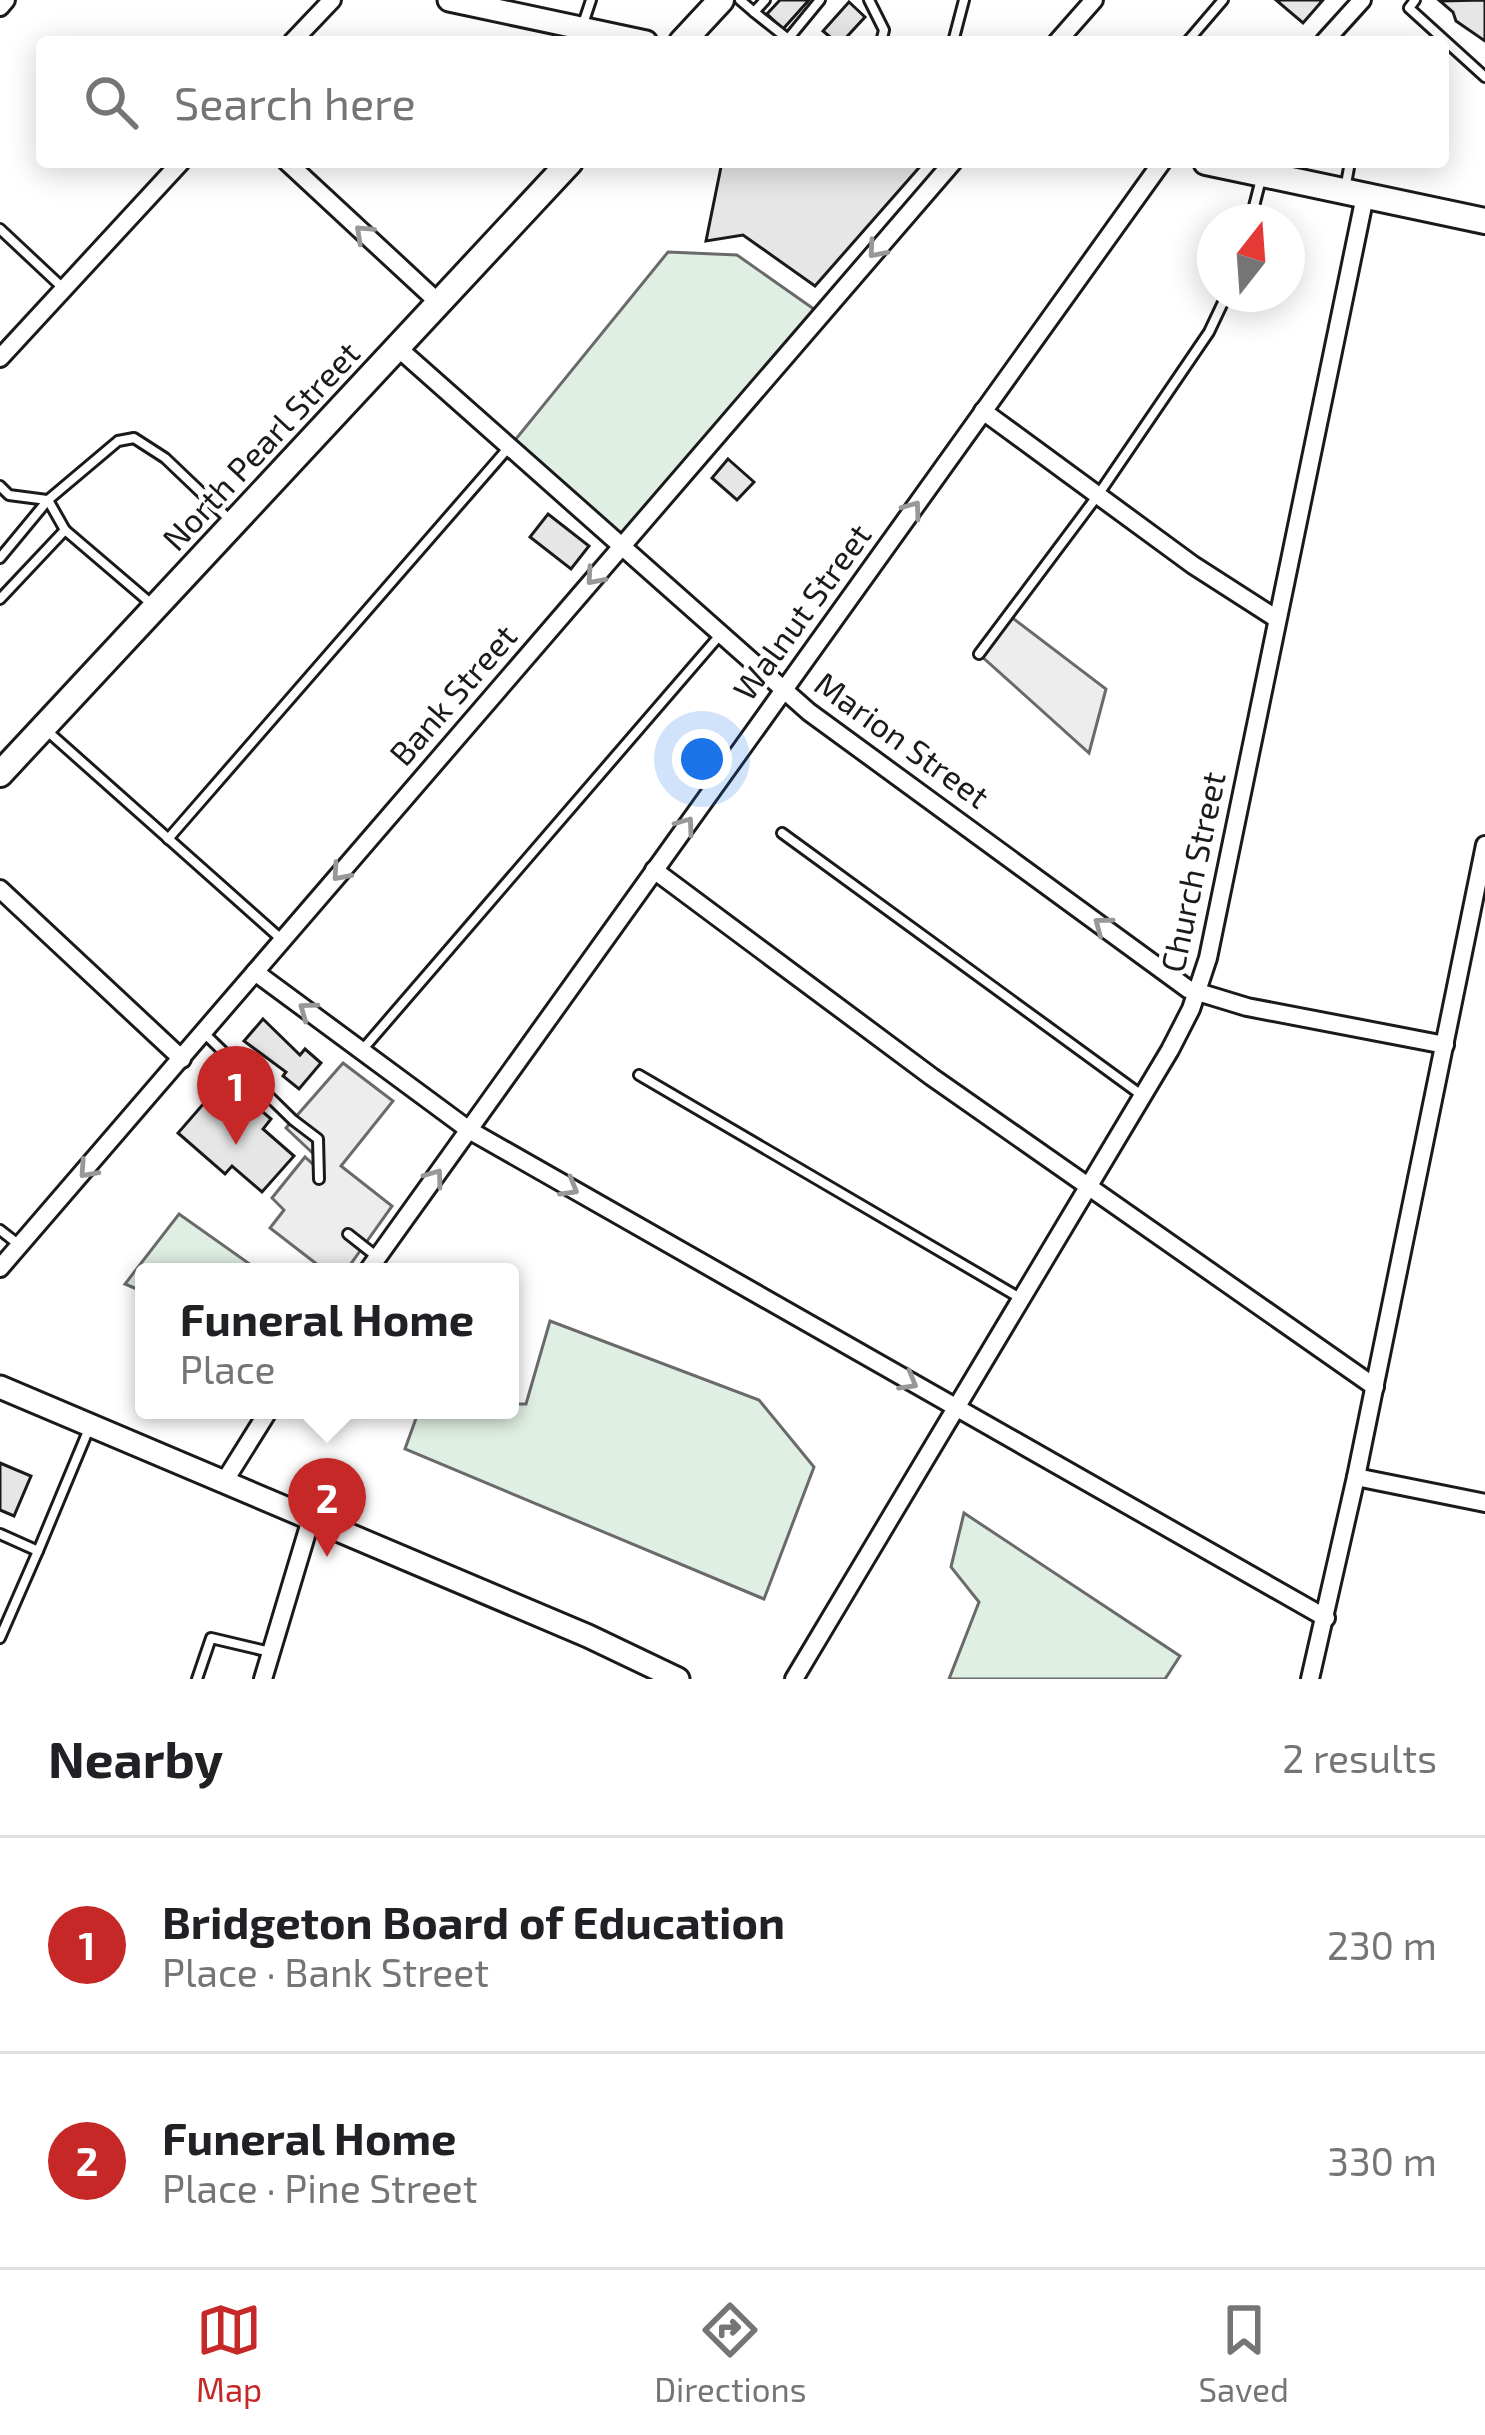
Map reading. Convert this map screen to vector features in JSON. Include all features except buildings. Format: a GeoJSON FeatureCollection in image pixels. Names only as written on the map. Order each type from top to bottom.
{"type":"FeatureCollection","features":[{"type":"Feature","properties":{"kind":"main road"},"geometry":{"type":"LineString","coordinates":[[688,36],[721,0]]}},
{"type":"Feature","properties":{"kind":"main road","name":"North Pearl Street"},"geometry":{"type":"LineString","coordinates":[[0,774],[565,168]]}},
{"type":"Feature","properties":{"kind":"main road"},"geometry":{"type":"LineString","coordinates":[[1237,168],[1485,221]]}},
{"type":"Feature","properties":{"kind":"street"},"geometry":{"type":"LineString","coordinates":[[0,7],[6,0]]}},
{"type":"Feature","properties":{"kind":"street"},"geometry":{"type":"LineString","coordinates":[[298,36],[332,0]]}},
{"type":"Feature","properties":{"kind":"street"},"geometry":{"type":"LineString","coordinates":[[448,0],[618,36]]}},
{"type":"Feature","properties":{"kind":"street"},"geometry":{"type":"LineString","coordinates":[[1063,36],[1094,0]]}},
{"type":"Feature","properties":{"kind":"street"},"geometry":{"type":"LineString","coordinates":[[1329,36],[1362,0]]}},
{"type":"Feature","properties":{"kind":"street"},"geometry":{"type":"LineString","coordinates":[[0,358],[175,168]]}},
{"type":"Feature","properties":{"kind":"street"},"geometry":{"type":"LineString","coordinates":[[293,168],[439,304]]}},
{"type":"Feature","properties":{"kind":"street","name":"Bank Street"},"geometry":{"type":"LineString","coordinates":[[0,1268],[948,168]]}},
{"type":"Feature","properties":{"kind":"street","name":"Walnut Street"},"geometry":{"type":"LineString","coordinates":[[373,1263],[1158,168]]}},
{"type":"Feature","properties":{"kind":"street","name":"Church Street"},"geometry":{"type":"LineString","coordinates":[[794,1679],[1143,1096],[1197,993],[1277,619],[1355,194]]}},
{"type":"Feature","properties":{"kind":"street","name":"Marion Street"},"geometry":{"type":"LineString","coordinates":[[398,348],[783,690],[1197,993],[1444,1045]]}},
{"type":"Feature","properties":{"kind":"street"},"geometry":{"type":"LineString","coordinates":[[983,411],[1192,566],[1277,619]]}},
{"type":"Feature","properties":{"kind":"street"},"geometry":{"type":"LineString","coordinates":[[1310,1679],[1356,1478],[1485,845]]}},
{"type":"Feature","properties":{"kind":"street"},"geometry":{"type":"LineString","coordinates":[[654,870],[932,1076],[1375,1387]]}},
{"type":"Feature","properties":{"kind":"street"},"geometry":{"type":"LineString","coordinates":[[0,889],[182,1059]]}},
{"type":"Feature","properties":{"kind":"street"},"geometry":{"type":"LineString","coordinates":[[254,972],[469,1130],[1326,1618]]}},
{"type":"Feature","properties":{"kind":"street"},"geometry":{"type":"LineString","coordinates":[[0,1387],[588,1636],[678,1679]]}},
{"type":"Feature","properties":{"kind":"street"},"geometry":{"type":"LineString","coordinates":[[224,1482],[263,1419]]}},
{"type":"Feature","properties":{"kind":"street"},"geometry":{"type":"LineString","coordinates":[[1356,1478],[1485,1503]]}},
{"type":"Feature","properties":{"kind":"street"},"geometry":{"type":"LineString","coordinates":[[263,1679],[310,1519]]}},
{"type":"Feature","properties":{"kind":"lane"},"geometry":{"type":"LineString","coordinates":[[581,28],[591,0]]}},
{"type":"Feature","properties":{"kind":"lane"},"geometry":{"type":"LineString","coordinates":[[740,0],[782,36]]}},
{"type":"Feature","properties":{"kind":"lane"},"geometry":{"type":"LineString","coordinates":[[754,12],[765,0]]}},
{"type":"Feature","properties":{"kind":"lane"},"geometry":{"type":"LineString","coordinates":[[790,36],[820,0]]}},
{"type":"Feature","properties":{"kind":"lane"},"geometry":{"type":"LineString","coordinates":[[869,0],[882,36]]}},
{"type":"Feature","properties":{"kind":"lane"},"geometry":{"type":"LineString","coordinates":[[955,36],[964,0]]}},
{"type":"Feature","properties":{"kind":"lane"},"geometry":{"type":"LineString","coordinates":[[1192,36],[1223,0]]}},
{"type":"Feature","properties":{"kind":"lane"},"geometry":{"type":"LineString","coordinates":[[1415,0],[1409,8],[1438,36]]}},
{"type":"Feature","properties":{"kind":"lane"},"geometry":{"type":"LineString","coordinates":[[1449,46],[1485,77]]}},
{"type":"Feature","properties":{"kind":"lane"},"geometry":{"type":"LineString","coordinates":[[1351,168],[1355,194]]}},
{"type":"Feature","properties":{"kind":"lane"},"geometry":{"type":"LineString","coordinates":[[1254,204],[1262,174]]}},
{"type":"Feature","properties":{"kind":"lane"},"geometry":{"type":"LineString","coordinates":[[0,229],[64,289]]}},
{"type":"Feature","properties":{"kind":"lane"},"geometry":{"type":"LineString","coordinates":[[979,654],[1098,495],[1218,312]]}},
{"type":"Feature","properties":{"kind":"lane"},"geometry":{"type":"LineString","coordinates":[[0,558],[48,500],[100,454],[134,438],[165,458],[234,524]]}},
{"type":"Feature","properties":{"kind":"lane"},"geometry":{"type":"LineString","coordinates":[[169,839],[511,445]]}},
{"type":"Feature","properties":{"kind":"lane"},"geometry":{"type":"LineString","coordinates":[[0,486],[9,495],[48,500]]}},
{"type":"Feature","properties":{"kind":"lane"},"geometry":{"type":"LineString","coordinates":[[48,500],[65,530],[155,608]]}},
{"type":"Feature","properties":{"kind":"lane"},"geometry":{"type":"LineString","coordinates":[[0,599],[65,530]]}},
{"type":"Feature","properties":{"kind":"lane"},"geometry":{"type":"LineString","coordinates":[[362,1051],[720,635]]}},
{"type":"Feature","properties":{"kind":"lane"},"geometry":{"type":"LineString","coordinates":[[44,728],[282,940]]}},
{"type":"Feature","properties":{"kind":"lane"},"geometry":{"type":"LineString","coordinates":[[782,833],[1143,1096]]}},
{"type":"Feature","properties":{"kind":"lane"},"geometry":{"type":"LineString","coordinates":[[203,1032],[293,1120],[318,1138],[319,1179]]}},
{"type":"Feature","properties":{"kind":"lane"},"geometry":{"type":"LineString","coordinates":[[639,1076],[1021,1299]]}},
{"type":"Feature","properties":{"kind":"lane"},"geometry":{"type":"LineString","coordinates":[[0,1229],[19,1245]]}},
{"type":"Feature","properties":{"kind":"lane"},"geometry":{"type":"LineString","coordinates":[[347,1234],[371,1263]]}},
{"type":"Feature","properties":{"kind":"lane"},"geometry":{"type":"LineString","coordinates":[[0,1638],[91,1425]]}},
{"type":"Feature","properties":{"kind":"lane"},"geometry":{"type":"LineString","coordinates":[[0,1534],[38,1551]]}},
{"type":"Feature","properties":{"kind":"lane"},"geometry":{"type":"LineString","coordinates":[[197,1679],[211,1638],[271,1652]]}},
{"type":"Feature","properties":{"kind":"green space"},"geometry":{"type":"Polygon","coordinates":[[[668,252],[737,255],[821,314],[622,546],[511,445],[668,252]]]}},
{"type":"Feature","properties":{"kind":"green space"},"geometry":{"type":"Polygon","coordinates":[[[179,1214],[248,1263],[141,1263],[179,1214]]]}},
{"type":"Feature","properties":{"kind":"green space"},"geometry":{"type":"Polygon","coordinates":[[[550,1321],[759,1400],[814,1467],[764,1599],[405,1449],[416,1419],[519,1419],[519,1404],[526,1404],[550,1321]]]}},
{"type":"Feature","properties":{"kind":"green space"},"geometry":{"type":"Polygon","coordinates":[[[964,1513],[1180,1656],[1165,1679],[949,1679],[979,1602],[951,1567],[964,1513]]]}},
{"type":"Feature","properties":{"kind":"shaded area"},"geometry":{"type":"Polygon","coordinates":[[[1006,613],[1106,689],[1089,753],[979,654],[1006,613]]]}},
{"type":"Feature","properties":{"kind":"shaded area"},"geometry":{"type":"Polygon","coordinates":[[[343,1063],[393,1101],[341,1166],[392,1206],[351,1263],[315,1263],[270,1228],[284,1210],[272,1198],[305,1157],[315,1166],[320,1160],[286,1128],[343,1063]]]}},
{"type":"Feature","properties":{"kind":"place","name":"Bridgeton Board of Education"},"geometry":{"type":"Point","coordinates":[236,1145]}},
{"type":"Feature","properties":{"kind":"place","name":"Funeral Home"},"geometry":{"type":"Point","coordinates":[327,1557]}}]}
